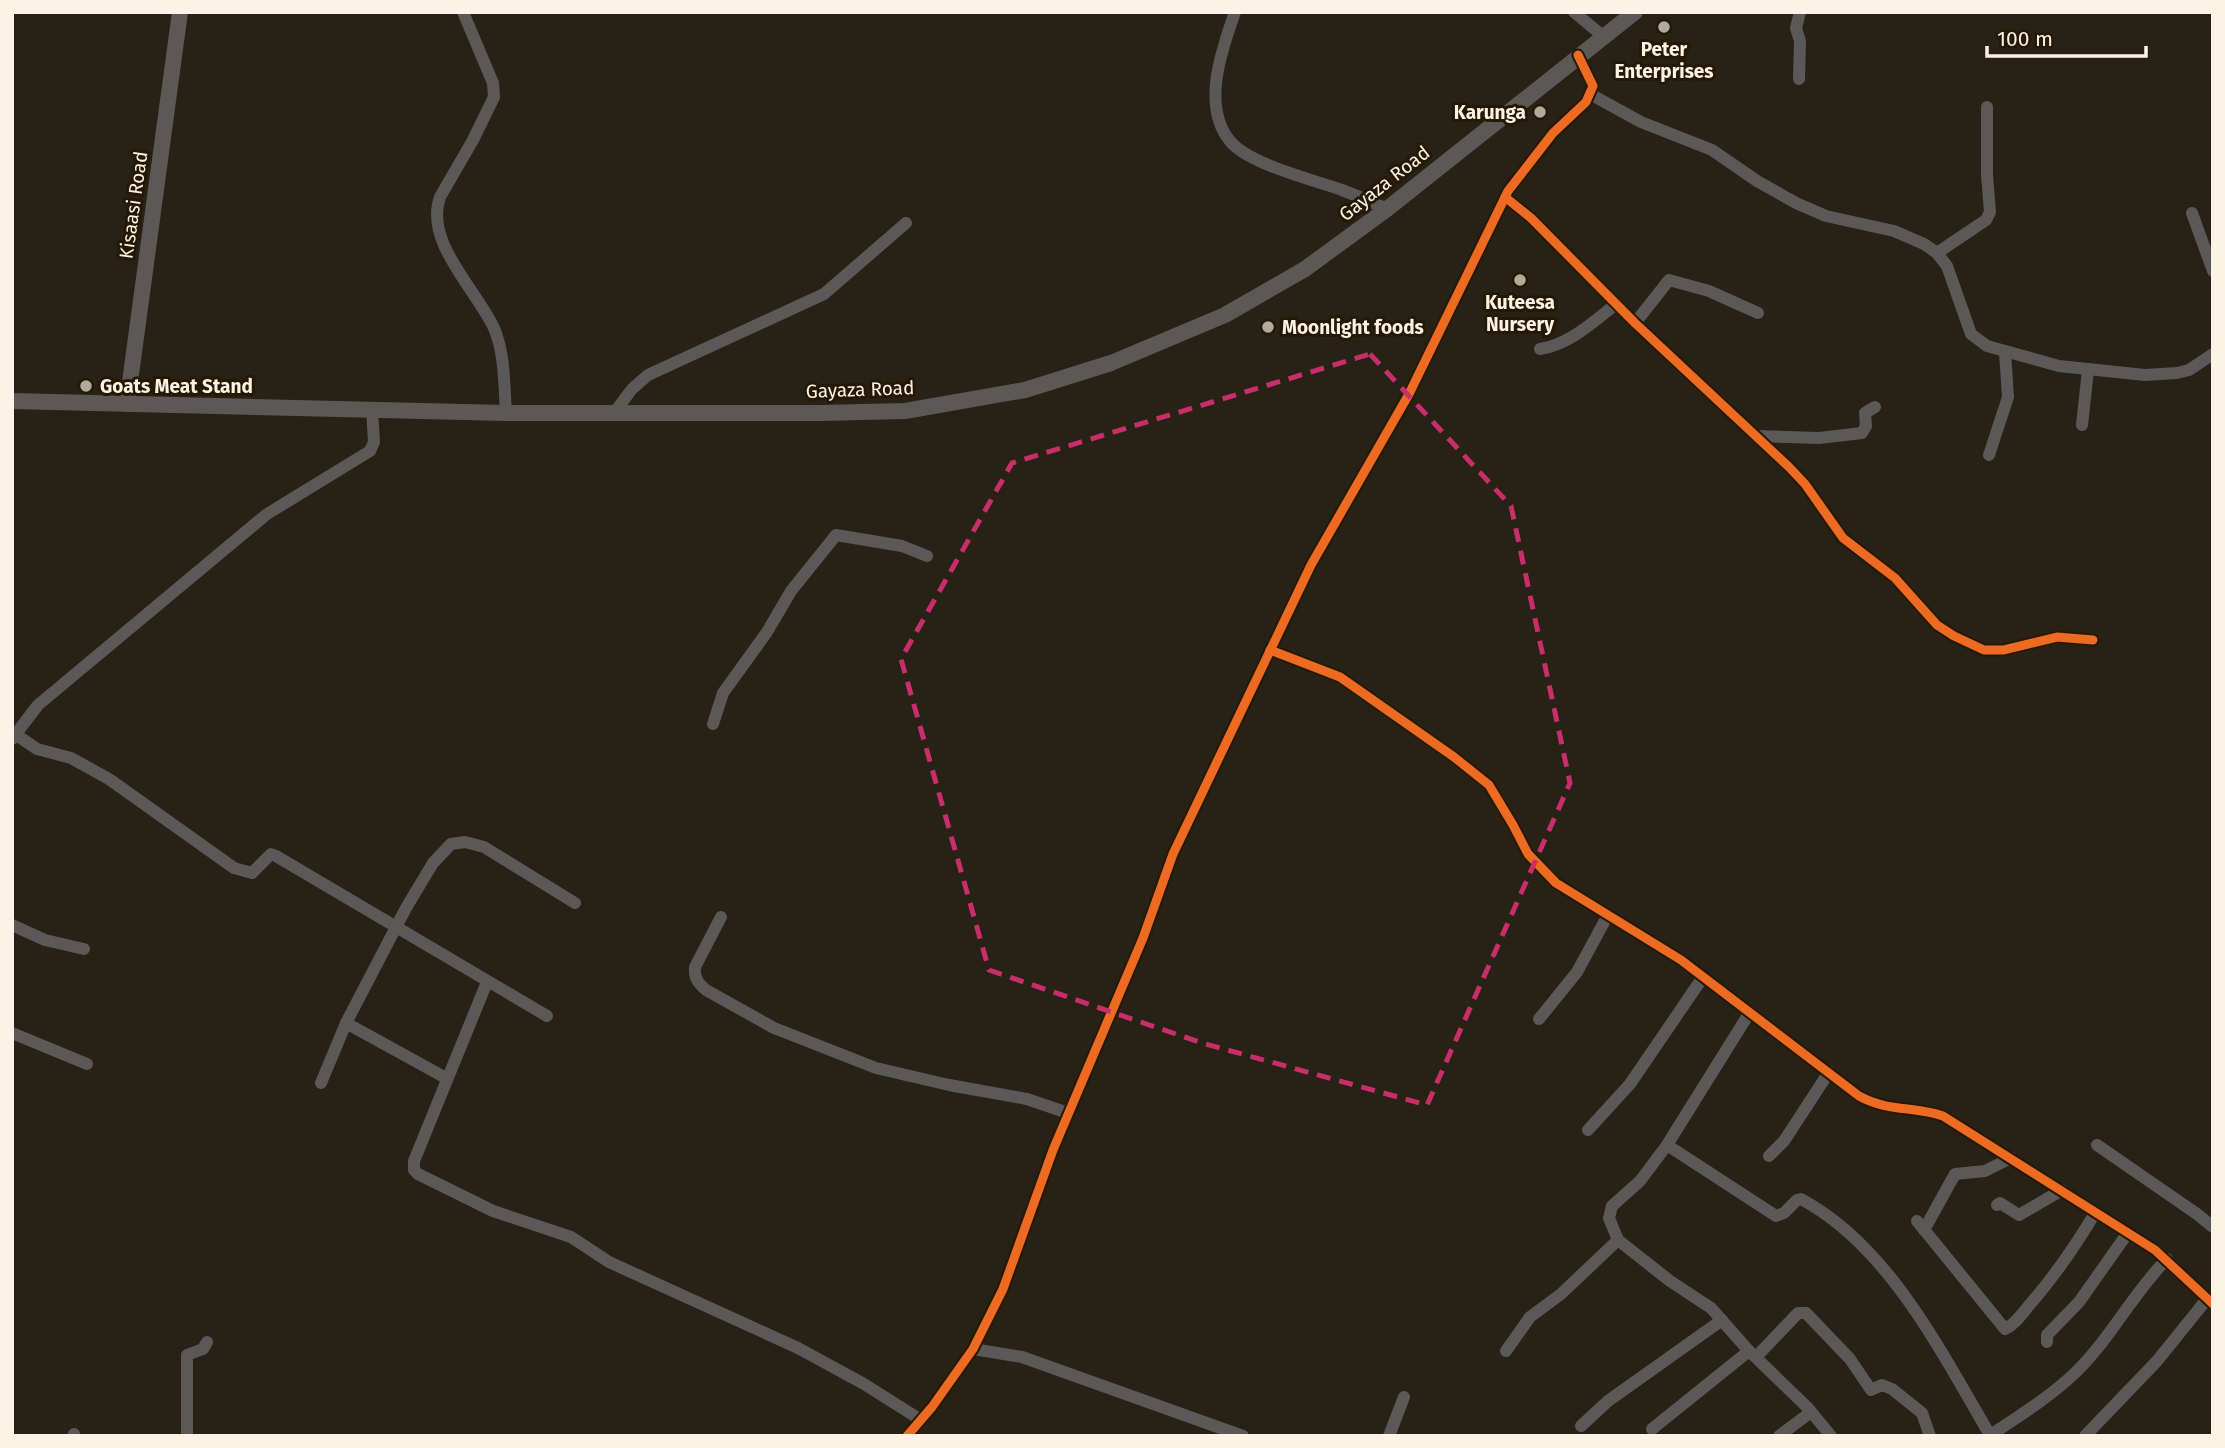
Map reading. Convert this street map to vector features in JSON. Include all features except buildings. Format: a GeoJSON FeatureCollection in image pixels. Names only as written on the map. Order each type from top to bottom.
{"type":"FeatureCollection","features":[{"type":"Feature","properties":{"kind":"main road","name":"Kisaasi Road"},"geometry":{"type":"LineString","coordinates":[[127,404],[180,12]]}},
{"type":"Feature","properties":{"kind":"main road","name":"Gayaza Road"},"geometry":{"type":"LineString","coordinates":[[12,401],[506,413],[905,411],[1024,390],[1111,363],[1225,315],[1305,269],[1387,209],[1635,12]]}},
{"type":"Feature","properties":{"kind":"street"},"geometry":{"type":"LineString","coordinates":[[463,12],[493,83],[494,97],[440,197],[436,206],[437,220],[446,253],[494,329],[502,356],[506,413]]}},
{"type":"Feature","properties":{"kind":"street"},"geometry":{"type":"LineString","coordinates":[[1235,12],[1217,75],[1216,102],[1221,126],[1229,141],[1253,158],[1387,209]]}},
{"type":"Feature","properties":{"kind":"street"},"geometry":{"type":"LineString","coordinates":[[1574,12],[1604,37]]}},
{"type":"Feature","properties":{"kind":"street"},"geometry":{"type":"LineString","coordinates":[[1799,79],[1800,41],[1796,28],[1800,12]]}},
{"type":"Feature","properties":{"kind":"street"},"geometry":{"type":"LineString","coordinates":[[907,1436],[973,1349],[1003,1289],[1068,1114],[1138,950],[1173,853],[1311,565],[1386,438],[1433,347],[1504,197],[1531,159],[1553,133],[1586,102],[1590,94],[1592,86],[1578,55]]}},
{"type":"Feature","properties":{"kind":"street"},"geometry":{"type":"LineString","coordinates":[[1590,94],[1641,121],[1712,150],[1757,181],[1796,203],[1842,221],[1894,231],[1924,244],[1937,253],[1947,266],[1971,334],[1987,346],[2059,366],[2145,375],[2189,370],[2213,354]]}},
{"type":"Feature","properties":{"kind":"street"},"geometry":{"type":"LineString","coordinates":[[1937,253],[1962,234],[1976,228],[1986,220],[1990,212],[1987,107]]}},
{"type":"Feature","properties":{"kind":"street"},"geometry":{"type":"LineString","coordinates":[[1504,197],[1545,232],[1635,323],[1805,484],[1843,538],[1879,564],[1937,625],[1984,650],[2003,650],[2057,637],[2092,640]]}},
{"type":"Feature","properties":{"kind":"street"},"geometry":{"type":"LineString","coordinates":[[2192,213],[2213,271]]}},
{"type":"Feature","properties":{"kind":"street"},"geometry":{"type":"LineString","coordinates":[[614,413],[632,389],[648,375],[824,294],[906,223]]}},
{"type":"Feature","properties":{"kind":"street"},"geometry":{"type":"LineString","coordinates":[[1635,323],[1669,279],[1709,291],[1758,313]]}},
{"type":"Feature","properties":{"kind":"street"},"geometry":{"type":"LineString","coordinates":[[1540,349],[1580,332],[1616,304]]}},
{"type":"Feature","properties":{"kind":"street"},"geometry":{"type":"LineString","coordinates":[[1989,455],[2008,397],[2006,352]]}},
{"type":"Feature","properties":{"kind":"street"},"geometry":{"type":"LineString","coordinates":[[2082,425],[2088,370]]}},
{"type":"Feature","properties":{"kind":"street"},"geometry":{"type":"LineString","coordinates":[[1756,436],[1819,438],[1862,433],[1866,426],[1865,413],[1875,407]]}},
{"type":"Feature","properties":{"kind":"street"},"geometry":{"type":"LineString","coordinates":[[372,409],[374,442],[370,451],[258,521],[38,705],[14,736],[37,749],[71,758],[109,779],[234,868],[252,873],[271,854],[547,1016]]}},
{"type":"Feature","properties":{"kind":"street"},"geometry":{"type":"LineString","coordinates":[[713,724],[723,693],[767,632],[791,591],[836,535],[902,546],[927,556]]}},
{"type":"Feature","properties":{"kind":"street"},"geometry":{"type":"LineString","coordinates":[[1270,650],[1340,677],[1454,757],[1489,785],[1528,854],[1556,883],[1681,960],[1859,1096],[1872,1104],[1943,1116],[2167,1259],[2210,1302],[2085,1436]]}},
{"type":"Feature","properties":{"kind":"street"},"geometry":{"type":"LineString","coordinates":[[321,1083],[346,1023],[395,928],[441,853],[451,844],[465,842],[484,847],[575,903]]}},
{"type":"Feature","properties":{"kind":"street"},"geometry":{"type":"LineString","coordinates":[[1539,1019],[1577,972],[1608,915]]}},
{"type":"Feature","properties":{"kind":"street"},"geometry":{"type":"LineString","coordinates":[[721,917],[695,967],[694,975],[706,990],[774,1028],[876,1068],[1027,1099],[1068,1114]]}},
{"type":"Feature","properties":{"kind":"street"},"geometry":{"type":"LineString","coordinates":[[12,925],[45,940],[84,949]]}},
{"type":"Feature","properties":{"kind":"street"},"geometry":{"type":"LineString","coordinates":[[1588,1130],[1630,1084],[1703,977]]}},
{"type":"Feature","properties":{"kind":"street"},"geometry":{"type":"LineString","coordinates":[[487,982],[414,1161],[418,1174],[493,1211],[570,1237],[609,1262],[798,1348],[864,1384],[920,1420]]}},
{"type":"Feature","properties":{"kind":"street"},"geometry":{"type":"LineString","coordinates":[[1750,1012],[1667,1144],[1640,1181],[1612,1206],[1609,1218],[1618,1240],[1670,1281],[1697,1298],[1722,1320],[1831,1436]]}},
{"type":"Feature","properties":{"kind":"street"},"geometry":{"type":"LineString","coordinates":[[346,1023],[446,1078]]}},
{"type":"Feature","properties":{"kind":"street"},"geometry":{"type":"LineString","coordinates":[[12,1033],[87,1064]]}},
{"type":"Feature","properties":{"kind":"street"},"geometry":{"type":"LineString","coordinates":[[1769,1156],[1784,1141],[1829,1072]]}},
{"type":"Feature","properties":{"kind":"street"},"geometry":{"type":"LineString","coordinates":[[1667,1144],[1776,1216],[1801,1199],[1864,1246],[1895,1283],[1943,1355],[1990,1435],[2076,1372],[2115,1327],[2141,1289],[2167,1259]]}},
{"type":"Feature","properties":{"kind":"street"},"geometry":{"type":"LineString","coordinates":[[2097,1145],[2213,1227]]}},
{"type":"Feature","properties":{"kind":"street"},"geometry":{"type":"LineString","coordinates":[[2011,1157],[1985,1171],[1955,1174],[1921,1226],[2005,1329],[2013,1324],[2049,1281],[2095,1213]]}},
{"type":"Feature","properties":{"kind":"street"},"geometry":{"type":"LineString","coordinates":[[1997,1205],[2000,1202],[2019,1215],[2062,1190]]}},
{"type":"Feature","properties":{"kind":"street"},"geometry":{"type":"LineString","coordinates":[[2047,1342],[2047,1335],[2079,1302],[2127,1234]]}},
{"type":"Feature","properties":{"kind":"street"},"geometry":{"type":"LineString","coordinates":[[1506,1351],[1530,1317],[1561,1294],[1618,1240]]}},
{"type":"Feature","properties":{"kind":"street"},"geometry":{"type":"LineString","coordinates":[[1652,1429],[1753,1354],[1798,1312],[1806,1313],[1843,1351],[1871,1390],[1882,1385],[1892,1389],[1922,1413],[1930,1436]]}},
{"type":"Feature","properties":{"kind":"street"},"geometry":{"type":"LineString","coordinates":[[1581,1426],[1608,1401],[1722,1320]]}},
{"type":"Feature","properties":{"kind":"street"},"geometry":{"type":"LineString","coordinates":[[187,1436],[187,1355],[203,1349],[206,1342]]}},
{"type":"Feature","properties":{"kind":"street"},"geometry":{"type":"LineString","coordinates":[[973,1349],[1022,1357],[1243,1436]]}},
{"type":"Feature","properties":{"kind":"street"},"geometry":{"type":"LineString","coordinates":[[1389,1436],[1404,1397]]}},
{"type":"Feature","properties":{"kind":"street"},"geometry":{"type":"LineString","coordinates":[[1779,1436],[1811,1412]]}},
{"type":"Feature","properties":{"kind":"highlighted area"},"geometry":{"type":"Polygon","coordinates":[[[1370,354],[1511,506],[1570,783],[1427,1105],[1202,1043],[989,970],[901,659],[1012,463],[1370,354]]]}},
{"type":"Feature","properties":{"kind":"cycle path"},"geometry":{"type":"LineString","coordinates":[[907,1436],[932,1407],[973,1349],[1003,1289],[1053,1150],[1143,938],[1173,854],[1311,565],[1409,394],[1508,191],[1553,133],[1586,102],[1593,86],[1578,55]]}},
{"type":"Feature","properties":{"kind":"cycle path"},"geometry":{"type":"LineString","coordinates":[[1505,197],[1531,218],[1635,323],[1789,467],[1805,484],[1843,538],[1895,578],[1937,625],[1984,650],[2003,650],[2057,637],[2093,640]]}},
{"type":"Feature","properties":{"kind":"cycle path"},"geometry":{"type":"LineString","coordinates":[[1270,650],[1340,677],[1454,757],[1489,785],[1528,854],[1556,883],[1681,960],[1859,1096],[1891,1107],[1943,1116],[2155,1250],[2213,1304]]}},
{"type":"Feature","properties":{"kind":"place","name":"Peter Enterprises"},"geometry":{"type":"Point","coordinates":[1664,27]}},
{"type":"Feature","properties":{"kind":"place","name":"Karunga"},"geometry":{"type":"Point","coordinates":[1540,112]}},
{"type":"Feature","properties":{"kind":"place","name":"Kuteesa Nursery"},"geometry":{"type":"Point","coordinates":[1520,280]}},
{"type":"Feature","properties":{"kind":"place","name":"Moonlight foods"},"geometry":{"type":"Point","coordinates":[1268,327]}},
{"type":"Feature","properties":{"kind":"place","name":"Goats Meat Stand"},"geometry":{"type":"Point","coordinates":[86,386]}}]}
